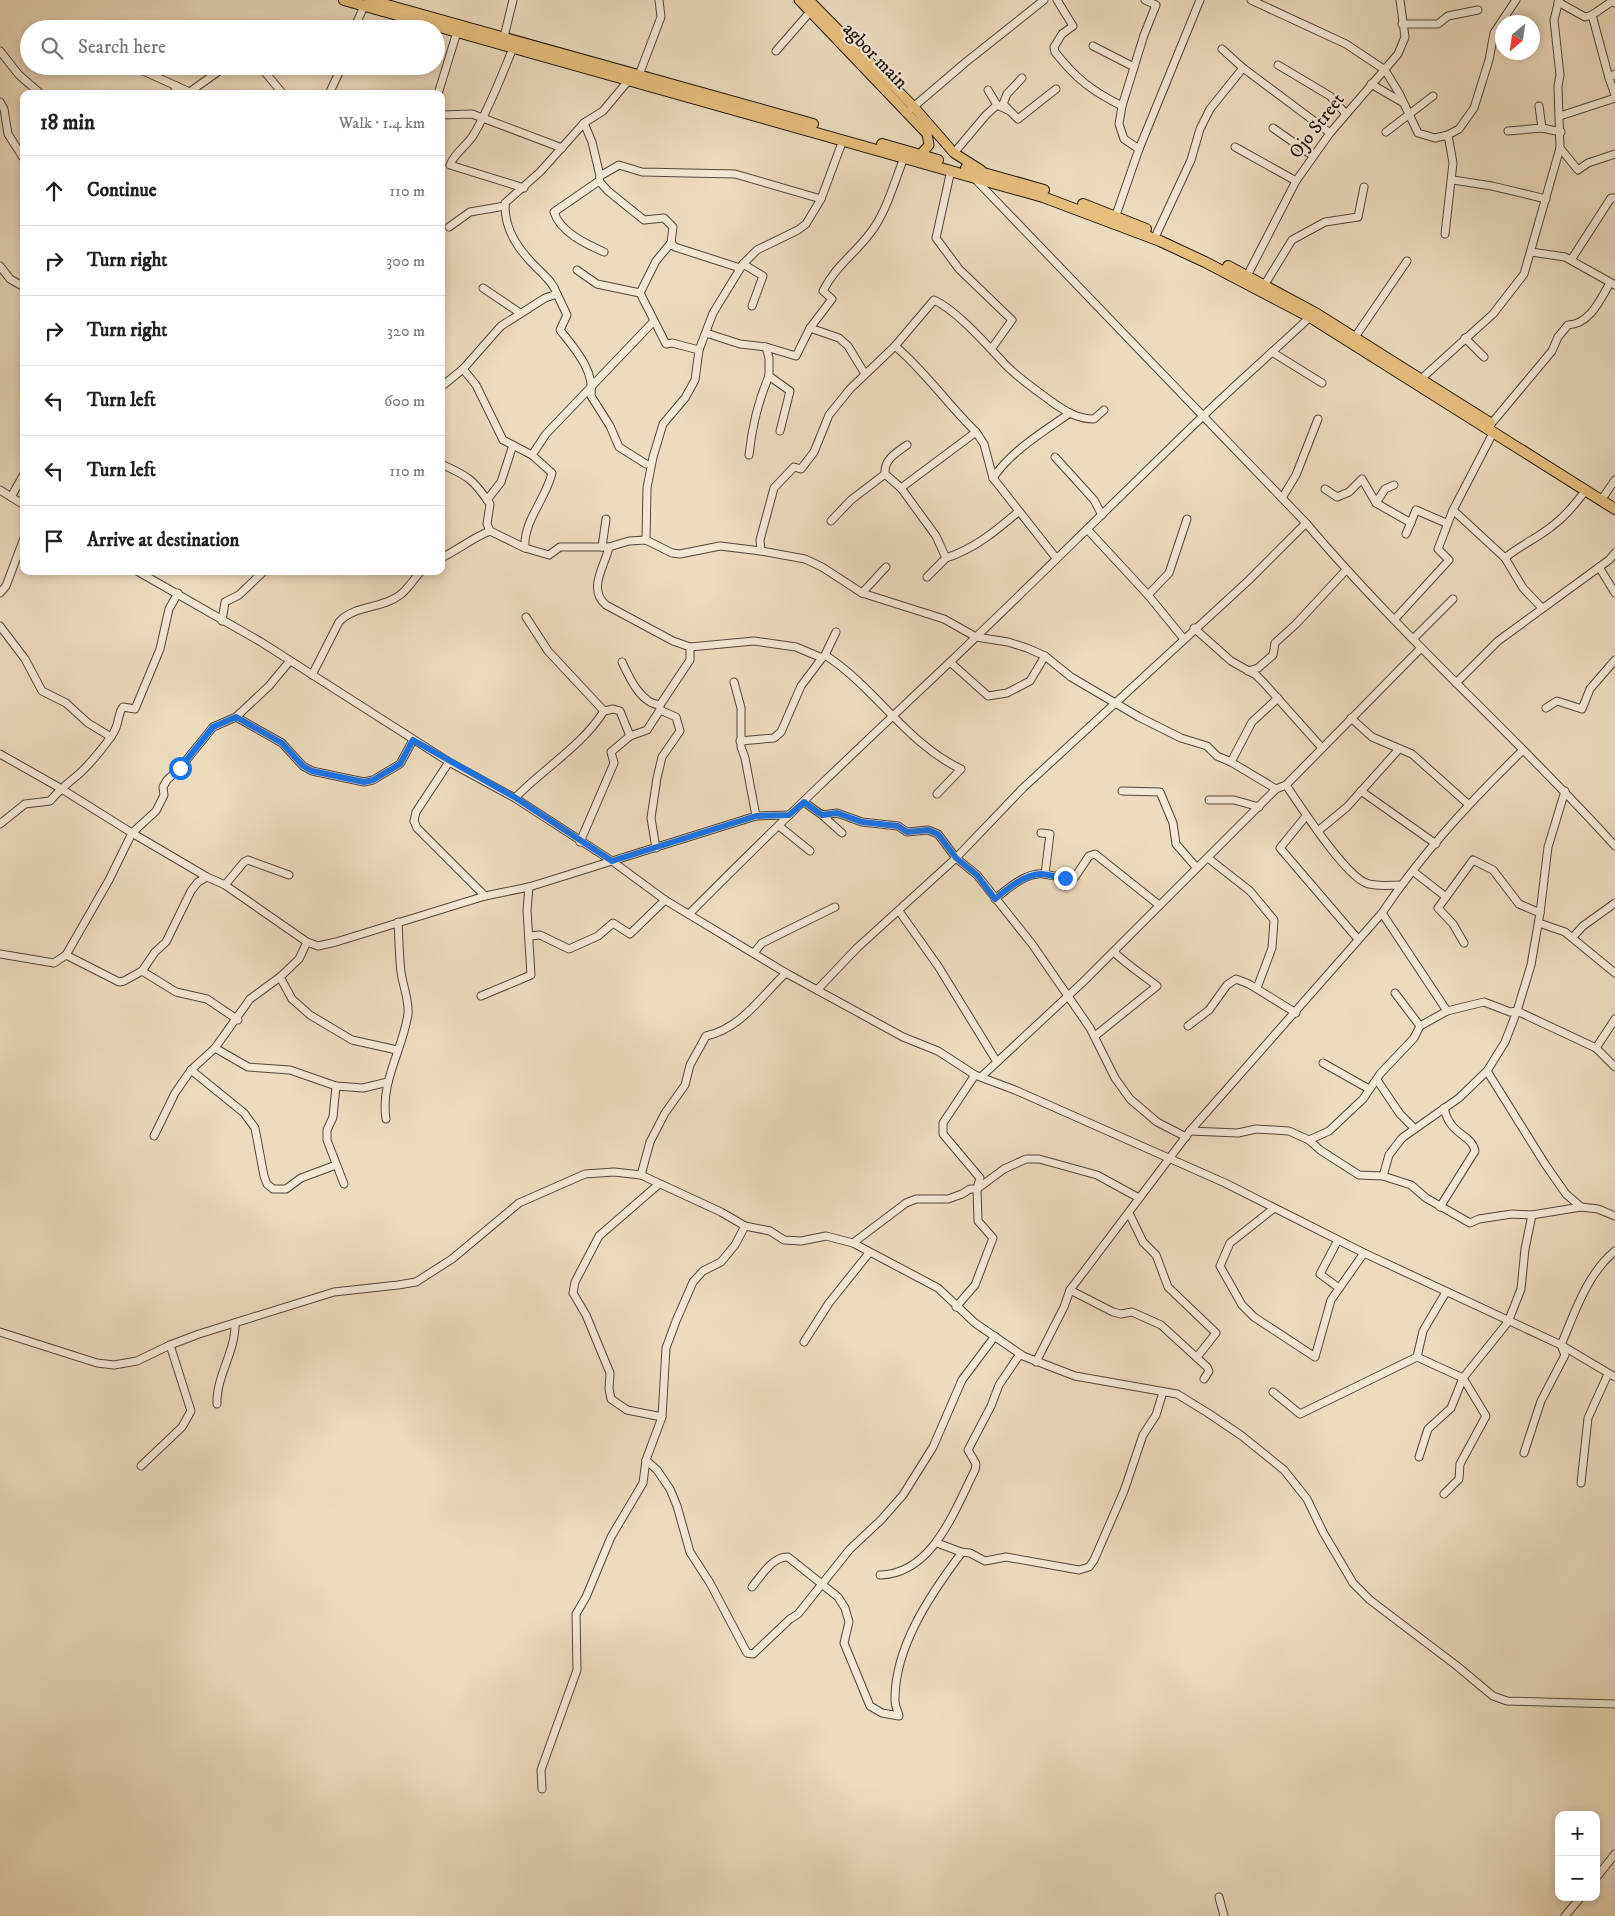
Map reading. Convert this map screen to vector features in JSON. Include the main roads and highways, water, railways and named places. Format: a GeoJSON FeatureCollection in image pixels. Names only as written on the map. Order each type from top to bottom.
{"type":"FeatureCollection","features":[{"type":"Feature","properties":{"kind":"highway"},"geometry":{"type":"LineString","coordinates":[[344,0],[396,4],[441,20]]}},
{"type":"Feature","properties":{"kind":"highway"},"geometry":{"type":"LineString","coordinates":[[366,3],[419,20]]}},
{"type":"Feature","properties":{"kind":"highway"},"geometry":{"type":"LineString","coordinates":[[445,21],[506,43],[628,81],[974,176],[1043,197],[1160,241],[1205,262],[1421,379],[1492,429],[1615,502]]}},
{"type":"Feature","properties":{"kind":"highway"},"geometry":{"type":"LineString","coordinates":[[445,28],[639,76],[985,172],[1116,215],[1265,284],[1355,337],[1384,360],[1615,509]]}},
{"type":"Feature","properties":{"kind":"main road","name":"agbor main"},"geometry":{"type":"LineString","coordinates":[[799,0],[911,110]]}},
{"type":"Feature","properties":{"kind":"main road","name":"agbor main"},"geometry":{"type":"LineString","coordinates":[[809,0],[931,132],[954,153],[985,172]]}},
{"type":"Feature","properties":{"kind":"main road"},"geometry":{"type":"LineString","coordinates":[[920,155],[929,145],[931,132]]}}]}
